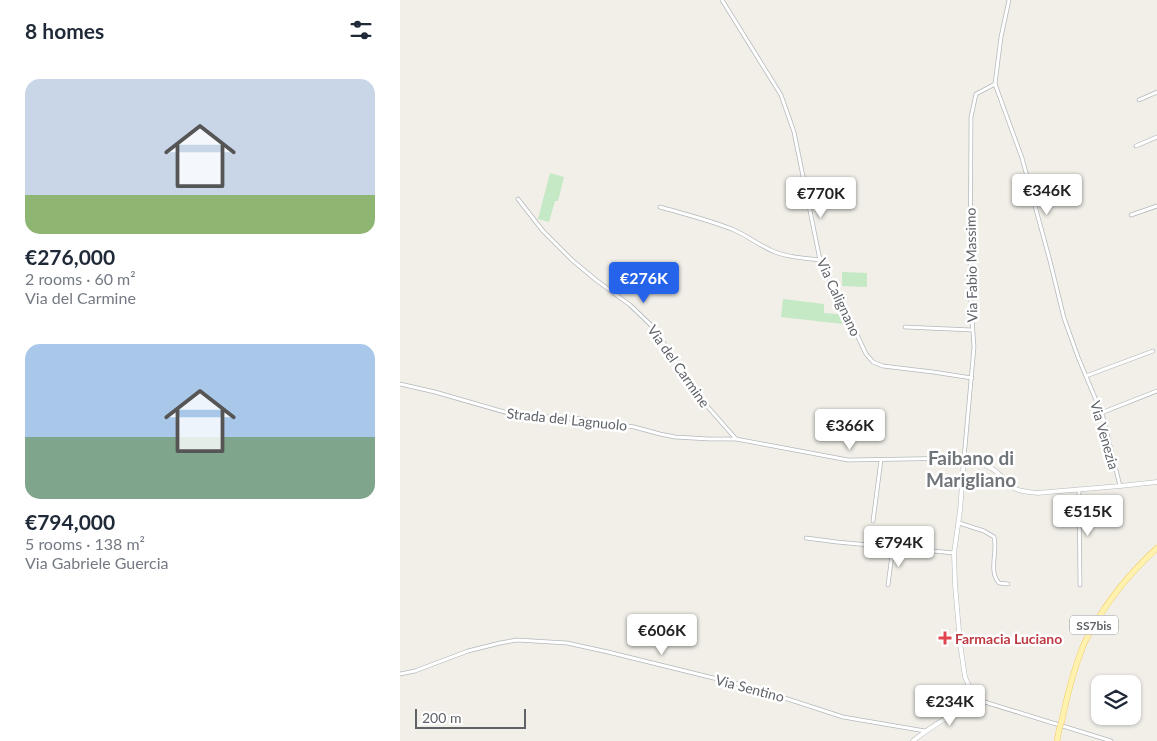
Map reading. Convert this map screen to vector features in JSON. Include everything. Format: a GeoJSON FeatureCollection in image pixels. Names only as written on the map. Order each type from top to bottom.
{"type":"FeatureCollection","features":[{"type":"Feature","properties":{"kind":"main road","name":"SS7bis"},"geometry":{"type":"LineString","coordinates":[[1057,741],[1068,690],[1082,647],[1098,618],[1117,590],[1140,563],[1157,548]]}},
{"type":"Feature","properties":{"kind":"street","name":"Via Calignano"},"geometry":{"type":"LineString","coordinates":[[722,0],[781,95],[789,114],[820,260],[866,354],[873,362],[890,368],[972,378]]}},
{"type":"Feature","properties":{"kind":"street"},"geometry":{"type":"LineString","coordinates":[[994,84],[1009,0]]}},
{"type":"Feature","properties":{"kind":"street","name":"Via Fabio Massimo"},"geometry":{"type":"LineString","coordinates":[[964,458],[974,347],[970,289],[971,117],[976,94],[994,84]]}},
{"type":"Feature","properties":{"kind":"street","name":"Via Venezia"},"geometry":{"type":"LineString","coordinates":[[994,84],[1020,152],[1060,305],[1078,357],[1102,413],[1120,486]]}},
{"type":"Feature","properties":{"kind":"street"},"geometry":{"type":"LineString","coordinates":[[1139,100],[1157,92]]}},
{"type":"Feature","properties":{"kind":"street"},"geometry":{"type":"LineString","coordinates":[[1136,146],[1157,137]]}},
{"type":"Feature","properties":{"kind":"street","name":"Via del Carmine"},"geometry":{"type":"LineString","coordinates":[[518,199],[543,231],[572,260],[590,276],[630,305],[653,327],[700,398],[736,439]]}},
{"type":"Feature","properties":{"kind":"street"},"geometry":{"type":"LineString","coordinates":[[1131,215],[1157,206]]}},
{"type":"Feature","properties":{"kind":"street"},"geometry":{"type":"LineString","coordinates":[[660,207],[719,224],[746,235],[780,254],[820,260]]}},
{"type":"Feature","properties":{"kind":"street"},"geometry":{"type":"LineString","coordinates":[[905,327],[972,330]]}},
{"type":"Feature","properties":{"kind":"street"},"geometry":{"type":"LineString","coordinates":[[1086,376],[1153,351]]}},
{"type":"Feature","properties":{"kind":"street","name":"Strada del Lagnuolo"},"geometry":{"type":"LineString","coordinates":[[400,384],[515,415],[583,418],[634,427],[675,437],[736,439]]}},
{"type":"Feature","properties":{"kind":"street"},"geometry":{"type":"LineString","coordinates":[[1102,413],[1157,391]]}},
{"type":"Feature","properties":{"kind":"street"},"geometry":{"type":"LineString","coordinates":[[736,439],[848,460],[964,458],[992,468],[1011,486],[1025,492],[1079,490],[1157,482]]}},
{"type":"Feature","properties":{"kind":"street"},"geometry":{"type":"LineString","coordinates":[[964,458],[959,523],[954,553],[956,607],[964,668],[967,682],[975,699],[1110,741]]}},
{"type":"Feature","properties":{"kind":"street"},"geometry":{"type":"LineString","coordinates":[[873,521],[881,460]]}},
{"type":"Feature","properties":{"kind":"street"},"geometry":{"type":"LineString","coordinates":[[1079,490],[1080,585]]}},
{"type":"Feature","properties":{"kind":"street"},"geometry":{"type":"LineString","coordinates":[[959,523],[984,531],[994,537],[996,544],[994,576],[997,582],[1008,584]]}},
{"type":"Feature","properties":{"kind":"street"},"geometry":{"type":"LineString","coordinates":[[806,538],[954,553]]}},
{"type":"Feature","properties":{"kind":"street"},"geometry":{"type":"LineString","coordinates":[[888,586],[893,547]]}},
{"type":"Feature","properties":{"kind":"street","name":"Via Sentino"},"geometry":{"type":"LineString","coordinates":[[400,674],[416,671],[468,651],[500,643],[517,640],[567,643],[741,685],[843,717],[924,731]]}},
{"type":"Feature","properties":{"kind":"street"},"geometry":{"type":"LineString","coordinates":[[913,741],[924,731],[962,709],[975,699]]}},
{"type":"Feature","properties":{"kind":"green space"},"geometry":{"type":"Polygon","coordinates":[[[550,173],[564,177],[558,201],[555,201],[549,222],[538,219],[550,173]]]}},
{"type":"Feature","properties":{"kind":"green space"},"geometry":{"type":"Polygon","coordinates":[[[842,272],[867,273],[867,287],[842,286],[842,272]]]}},
{"type":"Feature","properties":{"kind":"green space"},"geometry":{"type":"Polygon","coordinates":[[[783,299],[824,304],[824,313],[847,315],[852,325],[781,317],[783,299]]]}},
{"type":"Feature","properties":{"kind":"place","name":"Farmacia Luciano"},"geometry":{"type":"Point","coordinates":[945,638]}},
{"type":"Feature","properties":{"kind":"district","name":"Faibano di Marigliano"},"geometry":{"type":"Point","coordinates":[971,468]}}]}
